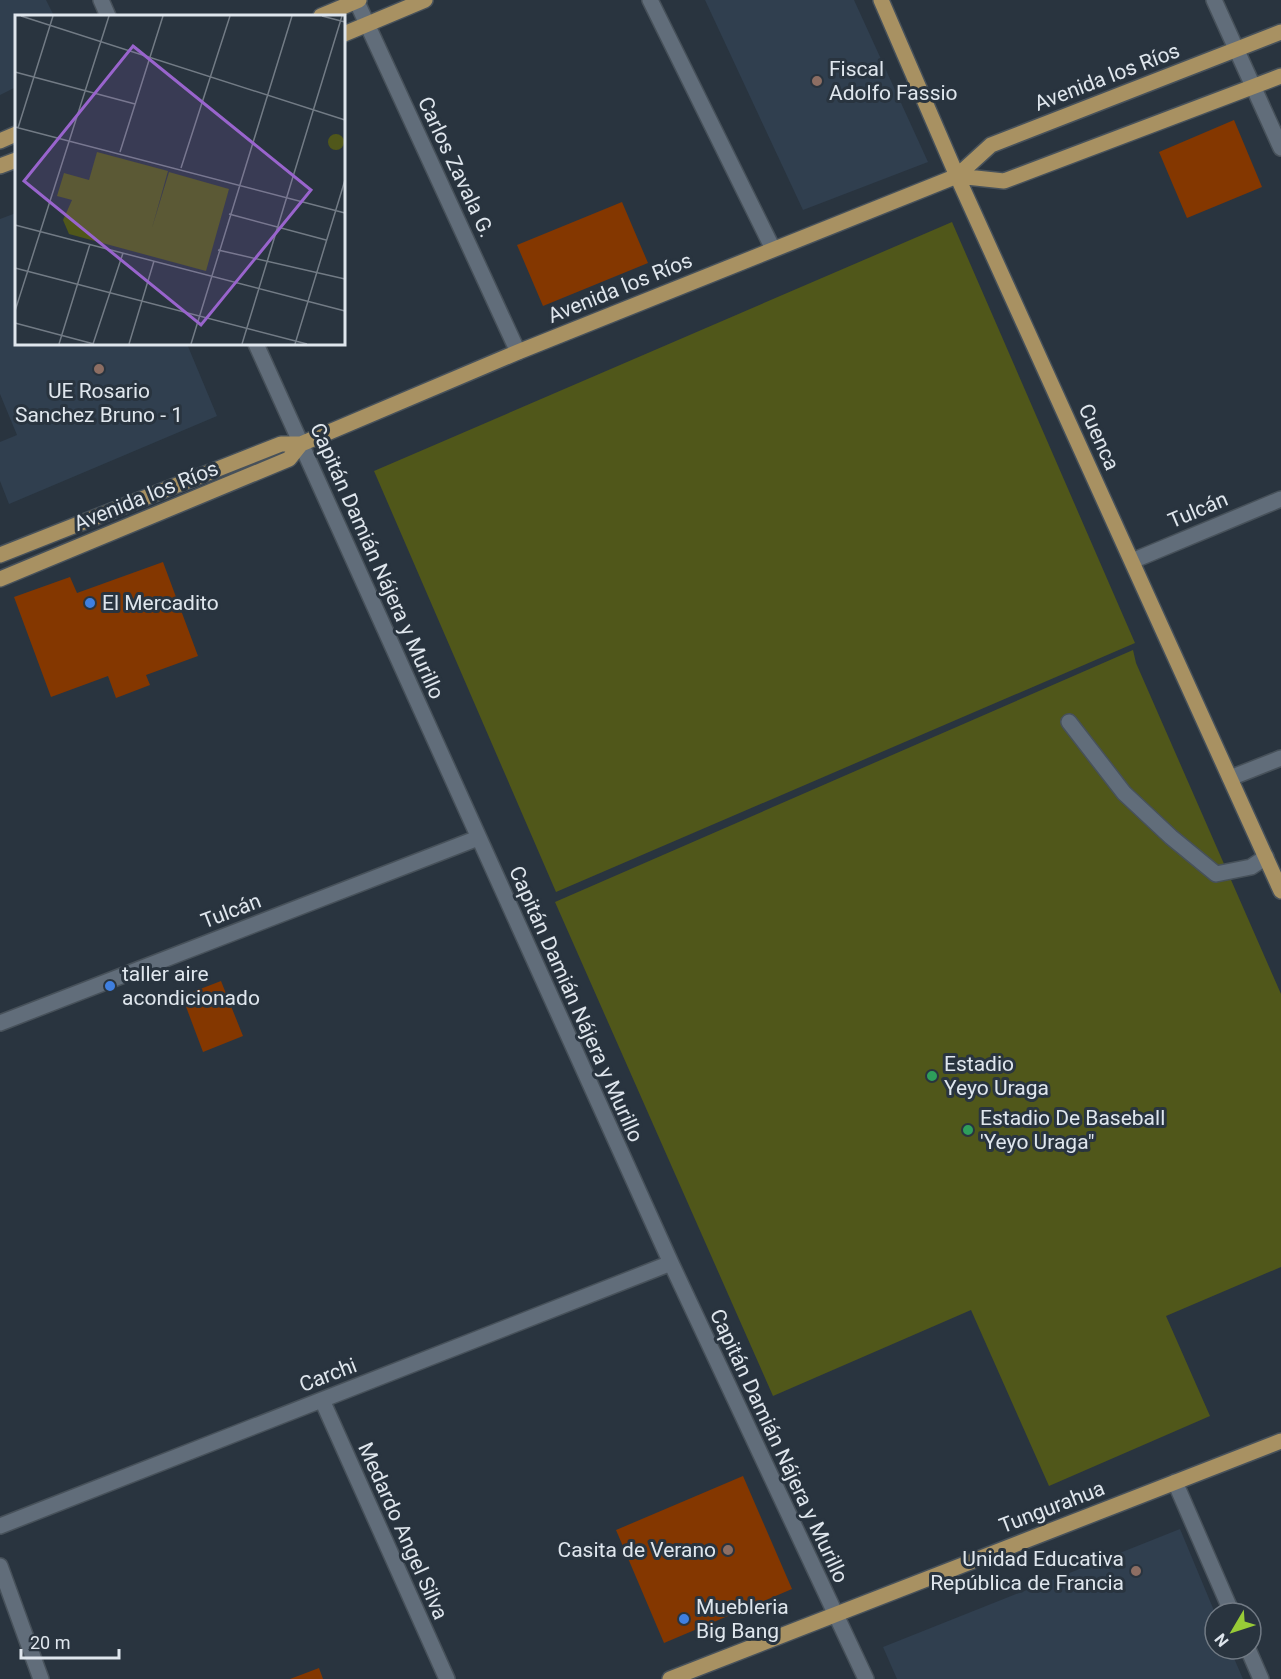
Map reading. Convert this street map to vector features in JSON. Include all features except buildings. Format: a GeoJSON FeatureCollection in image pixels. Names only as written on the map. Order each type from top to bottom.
{"type":"FeatureCollection","features":[{"type":"Feature","properties":{"kind":"main road"},"geometry":{"type":"LineString","coordinates":[[323,15],[357,0]]}},
{"type":"Feature","properties":{"kind":"main road"},"geometry":{"type":"LineString","coordinates":[[345,34],[425,0]]}},
{"type":"Feature","properties":{"kind":"main road","name":"Cuenca"},"geometry":{"type":"LineString","coordinates":[[881,0],[957,176],[1281,891]]}},
{"type":"Feature","properties":{"kind":"main road","name":"Avenida los Ríos"},"geometry":{"type":"LineString","coordinates":[[0,555],[281,444],[301,444],[518,352],[957,176],[991,145],[1281,32]]}},
{"type":"Feature","properties":{"kind":"main road","name":"Avenida los Ríos"},"geometry":{"type":"LineString","coordinates":[[957,176],[1004,181],[1281,76]]}},
{"type":"Feature","properties":{"kind":"main road"},"geometry":{"type":"LineString","coordinates":[[0,141],[15,134]]}},
{"type":"Feature","properties":{"kind":"main road"},"geometry":{"type":"LineString","coordinates":[[0,166],[15,160]]}},
{"type":"Feature","properties":{"kind":"main road","name":"Avenida los Ríos"},"geometry":{"type":"LineString","coordinates":[[0,579],[289,459],[301,444]]}},
{"type":"Feature","properties":{"kind":"main road","name":"Tungurahua"},"geometry":{"type":"LineString","coordinates":[[670,1679],[1281,1441]]}},
{"type":"Feature","properties":{"kind":"street"},"geometry":{"type":"LineString","coordinates":[[101,0],[108,15]]}},
{"type":"Feature","properties":{"kind":"street","name":"Carlos Zavala G."},"geometry":{"type":"LineString","coordinates":[[357,0],[518,352]]}},
{"type":"Feature","properties":{"kind":"street"},"geometry":{"type":"LineString","coordinates":[[650,0],[773,249]]}},
{"type":"Feature","properties":{"kind":"street"},"geometry":{"type":"LineString","coordinates":[[1214,0],[1281,148]]}},
{"type":"Feature","properties":{"kind":"street","name":"Capitán Damián Nájera y Murillo"},"geometry":{"type":"LineString","coordinates":[[256,345],[671,1263],[866,1679]]}},
{"type":"Feature","properties":{"kind":"street","name":"Tulcán"},"geometry":{"type":"LineString","coordinates":[[1132,561],[1281,499]]}},
{"type":"Feature","properties":{"kind":"street"},"geometry":{"type":"LineString","coordinates":[[1069,722],[1124,793],[1171,837],[1216,874],[1251,867],[1266,857]]}},
{"type":"Feature","properties":{"kind":"street"},"geometry":{"type":"LineString","coordinates":[[1230,778],[1281,758]]}},
{"type":"Feature","properties":{"kind":"street","name":"Tulcán"},"geometry":{"type":"LineString","coordinates":[[0,1023],[478,838]]}},
{"type":"Feature","properties":{"kind":"street","name":"Carchi"},"geometry":{"type":"LineString","coordinates":[[0,1526],[671,1263]]}},
{"type":"Feature","properties":{"kind":"street","name":"Medardo Angel Silva"},"geometry":{"type":"LineString","coordinates":[[322,1400],[447,1679]]}},
{"type":"Feature","properties":{"kind":"street"},"geometry":{"type":"LineString","coordinates":[[1175,1482],[1227,1601]]}},
{"type":"Feature","properties":{"kind":"street"},"geometry":{"type":"LineString","coordinates":[[0,1566],[41,1679]]}},
{"type":"Feature","properties":{"kind":"street"},"geometry":{"type":"LineString","coordinates":[[1253,1661],[1261,1679]]}},
{"type":"Feature","properties":{"kind":"shaded area"},"geometry":{"type":"Polygon","coordinates":[[[0,0],[46,0],[54,15],[15,15],[15,88],[0,95],[0,0]]]}},
{"type":"Feature","properties":{"kind":"shaded area","name":"Fiscal Adolfo Fassio"},"geometry":{"type":"Polygon","coordinates":[[[705,0],[854,0],[928,162],[803,210],[705,0]]]}},
{"type":"Feature","properties":{"kind":"shaded area","name":"UE Rosario Sanchez Bruno - 1"},"geometry":{"type":"Polygon","coordinates":[[[15,213],[15,345],[187,345],[217,416],[9,504],[0,481],[0,442],[17,435],[0,394],[0,219],[15,213]]]}},
{"type":"Feature","properties":{"kind":"shaded area","name":"Unidad Educativa República de Francia"},"geometry":{"type":"Polygon","coordinates":[[[1180,1529],[1210,1601],[1203,1601],[1203,1661],[1235,1661],[1243,1679],[897,1679],[883,1647],[1180,1529]]]}},
{"type":"Feature","properties":{"kind":"green space"},"geometry":{"type":"Polygon","coordinates":[[[952,222],[1135,643],[556,892],[374,471],[952,222]]]}},
{"type":"Feature","properties":{"kind":"green space","name":"Estadio De Baseball 'Yeyo Uraga\""},"geometry":{"type":"Polygon","coordinates":[[[1133,650],[1136,663],[1281,994],[1281,1267],[1166,1316],[1210,1416],[1049,1486],[971,1310],[773,1396],[555,902],[1133,650]]]}},
{"type":"Feature","properties":{"kind":"place","name":"Fiscal Adolfo Fassio"},"geometry":{"type":"Point","coordinates":[817,81]}},
{"type":"Feature","properties":{"kind":"place","name":"UE Rosario Sanchez Bruno - 1"},"geometry":{"type":"Point","coordinates":[99,369]}},
{"type":"Feature","properties":{"kind":"place","name":"El Mercadito"},"geometry":{"type":"Point","coordinates":[90,603]}},
{"type":"Feature","properties":{"kind":"place","name":"taller aire acondicionado"},"geometry":{"type":"Point","coordinates":[110,986]}},
{"type":"Feature","properties":{"kind":"place","name":"Estadio Yeyo Uraga"},"geometry":{"type":"Point","coordinates":[932,1076]}},
{"type":"Feature","properties":{"kind":"place","name":"Estadio De Baseball 'Yeyo Uraga\""},"geometry":{"type":"Point","coordinates":[968,1130]}},
{"type":"Feature","properties":{"kind":"place","name":"Casita de Verano"},"geometry":{"type":"Point","coordinates":[728,1550]}},
{"type":"Feature","properties":{"kind":"place","name":"Unidad Educativa República de Francia"},"geometry":{"type":"Point","coordinates":[1136,1571]}},
{"type":"Feature","properties":{"kind":"place","name":"Muebleria Big Bang"},"geometry":{"type":"Point","coordinates":[684,1619]}}]}
